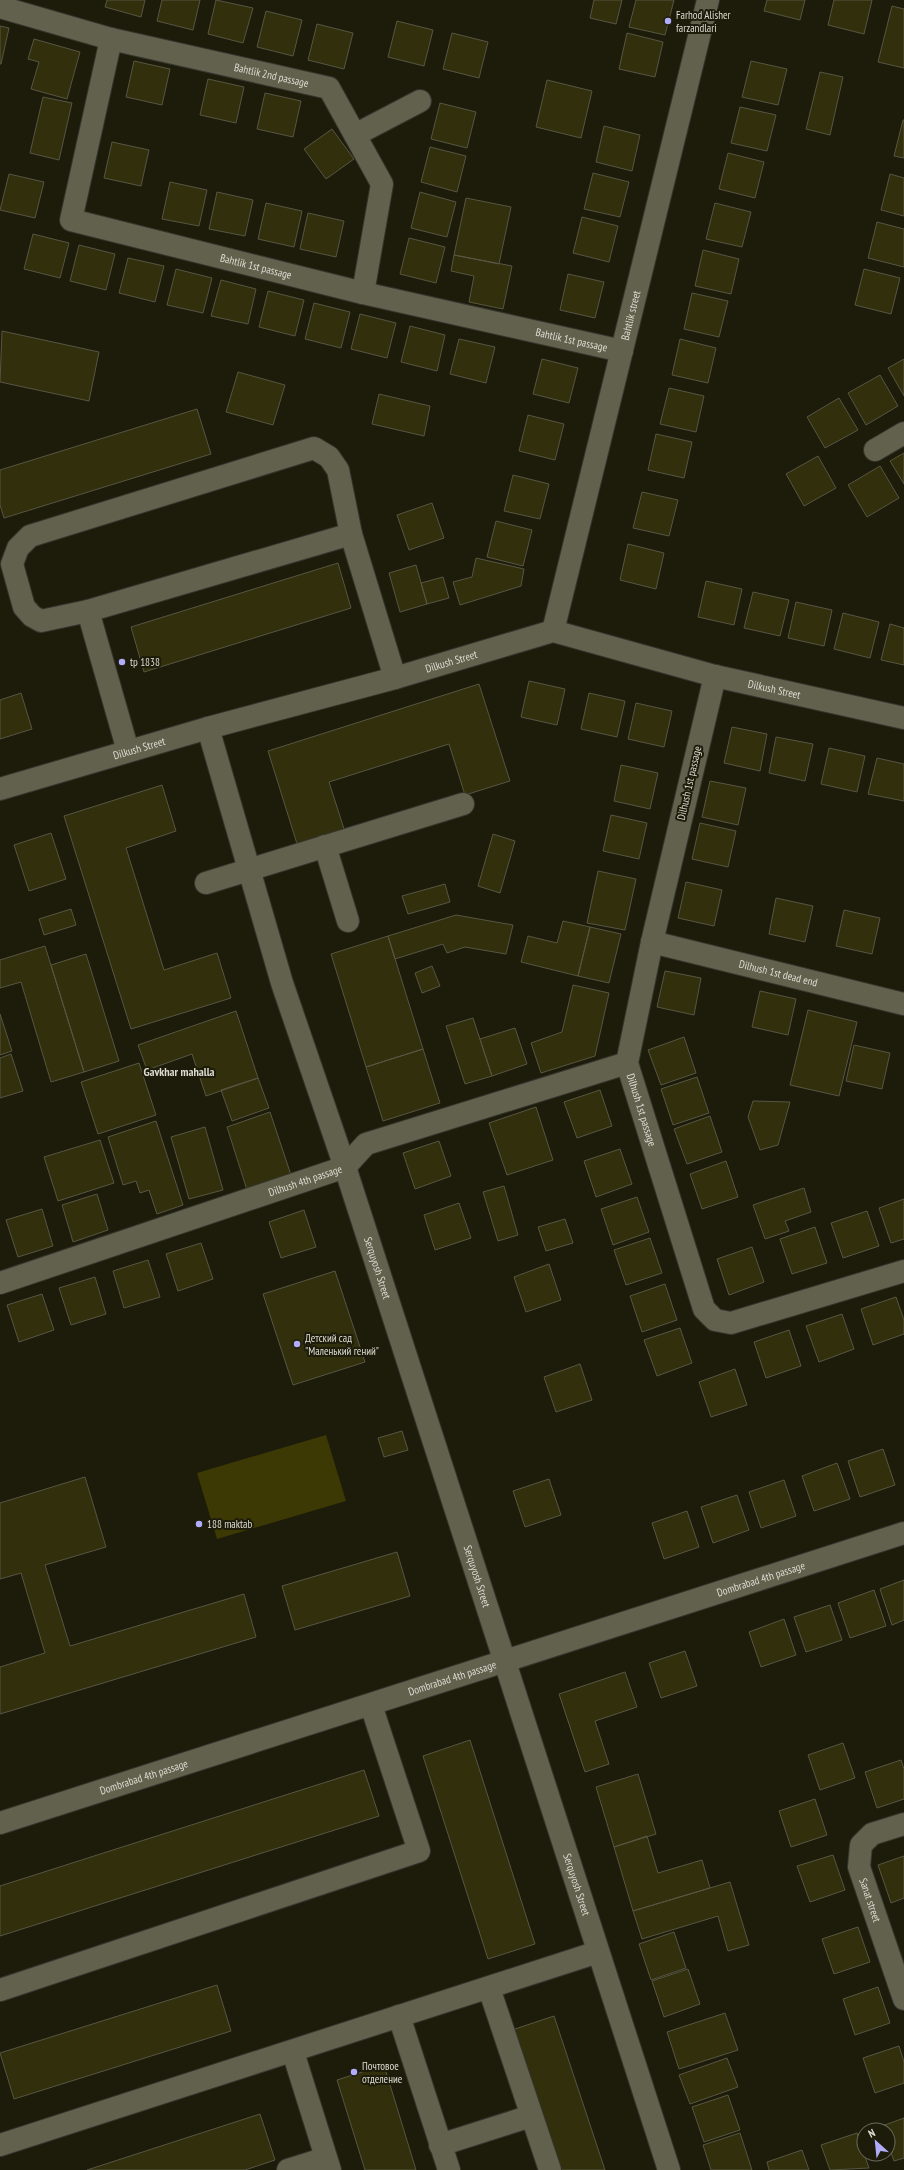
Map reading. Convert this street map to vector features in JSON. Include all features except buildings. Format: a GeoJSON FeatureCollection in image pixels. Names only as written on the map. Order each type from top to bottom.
{"type":"FeatureCollection","features":[{"type":"Feature","properties":{"kind":"street","name":"Bahtlik street"},"geometry":{"type":"LineString","coordinates":[[553,631],[708,0]]}},
{"type":"Feature","properties":{"kind":"street","name":"Bahtlik 2nd passage"},"geometry":{"type":"LineString","coordinates":[[0,7],[111,39],[329,88],[382,184],[363,293]]}},
{"type":"Feature","properties":{"kind":"street","name":"Bahtlik 1st passage"},"geometry":{"type":"LineString","coordinates":[[111,39],[71,220],[363,293],[622,351]]}},
{"type":"Feature","properties":{"kind":"street"},"geometry":{"type":"LineString","coordinates":[[355,135],[420,101]]}},
{"type":"Feature","properties":{"kind":"street"},"geometry":{"type":"LineString","coordinates":[[875,450],[904,433]]}},
{"type":"Feature","properties":{"kind":"street"},"geometry":{"type":"LineString","coordinates":[[351,534],[88,611],[41,621],[32,616],[24,607],[12,564],[18,548],[30,536],[314,448],[328,457],[338,470],[351,534],[395,678]]}},
{"type":"Feature","properties":{"kind":"street"},"geometry":{"type":"LineString","coordinates":[[88,611],[128,751]]}},
{"type":"Feature","properties":{"kind":"street","name":"Dilkush Street"},"geometry":{"type":"LineString","coordinates":[[0,789],[208,728],[395,678],[553,631],[715,676],[904,718]]}},
{"type":"Feature","properties":{"kind":"street","name":"Dilhush 1st passage"},"geometry":{"type":"LineString","coordinates":[[715,676],[652,942],[627,1062],[704,1309],[715,1320],[731,1323],[904,1271]]}},
{"type":"Feature","properties":{"kind":"street","name":"Serquyosh Street"},"geometry":{"type":"LineString","coordinates":[[208,728],[282,983],[345,1167],[669,2170]]}},
{"type":"Feature","properties":{"kind":"street"},"geometry":{"type":"LineString","coordinates":[[206,883],[463,804]]}},
{"type":"Feature","properties":{"kind":"street"},"geometry":{"type":"LineString","coordinates":[[325,846],[348,921]]}},
{"type":"Feature","properties":{"kind":"street","name":"Dilhush 1st dead end"},"geometry":{"type":"LineString","coordinates":[[652,942],[904,1004]]}},
{"type":"Feature","properties":{"kind":"street","name":"Dilhush 4th passage"},"geometry":{"type":"LineString","coordinates":[[0,1283],[345,1167],[366,1144],[627,1062]]}},
{"type":"Feature","properties":{"kind":"street","name":"Dombrabad 4th passage"},"geometry":{"type":"LineString","coordinates":[[0,1823],[904,1533]]}},
{"type":"Feature","properties":{"kind":"street"},"geometry":{"type":"LineString","coordinates":[[0,1990],[419,1851],[370,1705]]}},
{"type":"Feature","properties":{"kind":"street","name":"Sanat street"},"geometry":{"type":"LineString","coordinates":[[904,1824],[872,1834],[861,1846],[859,1867],[904,1999]]}},
{"type":"Feature","properties":{"kind":"street"},"geometry":{"type":"LineString","coordinates":[[0,2145],[293,2052],[398,2016],[598,1952]]}},
{"type":"Feature","properties":{"kind":"street"},"geometry":{"type":"LineString","coordinates":[[489,1988],[550,2170]]}},
{"type":"Feature","properties":{"kind":"street"},"geometry":{"type":"LineString","coordinates":[[398,2016],[449,2170]]}},
{"type":"Feature","properties":{"kind":"street"},"geometry":{"type":"LineString","coordinates":[[288,2170],[328,2164],[293,2052]]}},
{"type":"Feature","properties":{"kind":"street"},"geometry":{"type":"LineString","coordinates":[[440,2144],[531,2116]]}},
{"type":"Feature","properties":{"kind":"shaded area"},"geometry":{"type":"Polygon","coordinates":[[[326,1435],[346,1501],[217,1539],[197,1473],[326,1435]]]}},
{"type":"Feature","properties":{"kind":"place","name":"Farhod Alisher farzandlari"},"geometry":{"type":"Point","coordinates":[668,21]}},
{"type":"Feature","properties":{"kind":"place","name":"tp 1838"},"geometry":{"type":"Point","coordinates":[122,662]}},
{"type":"Feature","properties":{"kind":"place","name":"Детский сад \"Маленький гений\""},"geometry":{"type":"Point","coordinates":[297,1344]}},
{"type":"Feature","properties":{"kind":"place","name":"188 maktab"},"geometry":{"type":"Point","coordinates":[199,1524]}},
{"type":"Feature","properties":{"kind":"place","name":"Почтовое отделение"},"geometry":{"type":"Point","coordinates":[354,2072]}},
{"type":"Feature","properties":{"kind":"district","name":"Gavkhar mahalla"},"geometry":{"type":"Point","coordinates":[179,1071]}}]}
